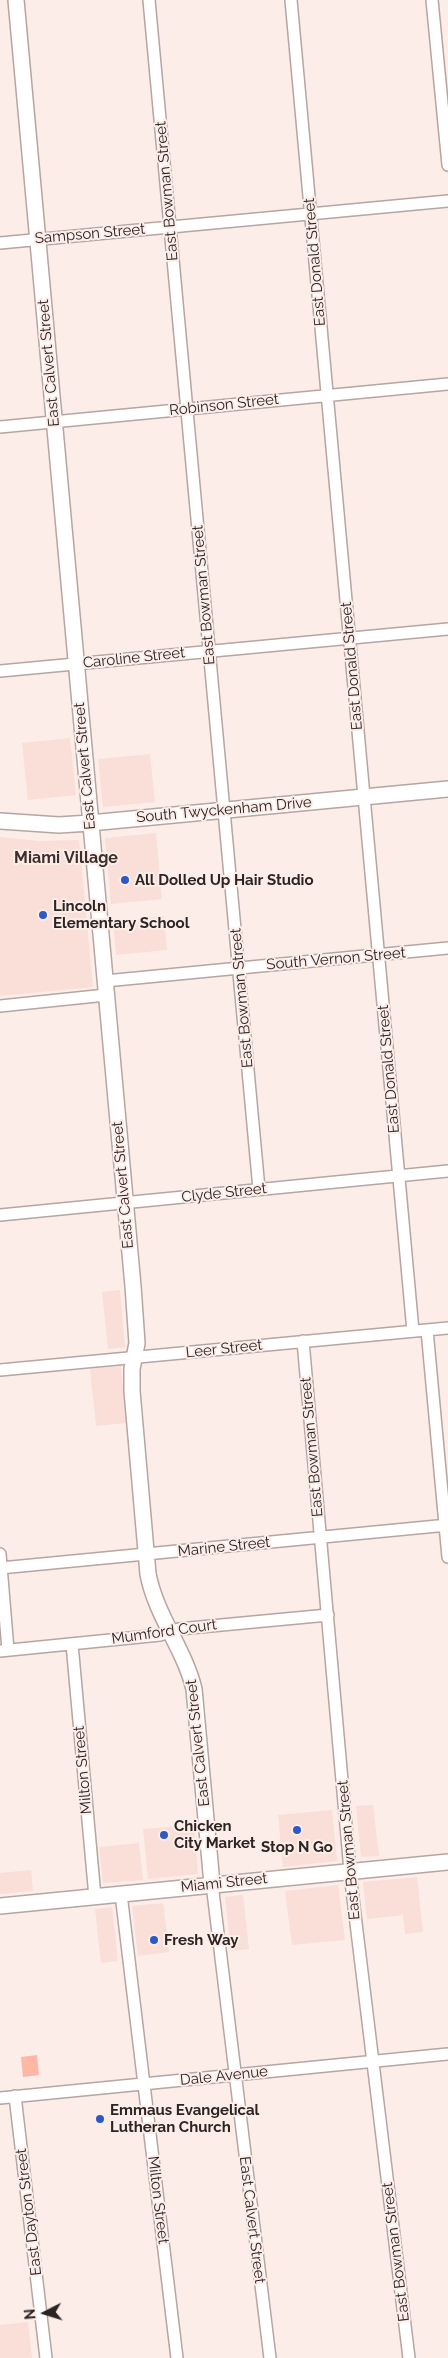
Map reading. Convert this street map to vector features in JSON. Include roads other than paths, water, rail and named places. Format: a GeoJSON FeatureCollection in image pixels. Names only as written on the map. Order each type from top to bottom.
{"type":"FeatureCollection","features":[{"type":"Feature","properties":{"kind":"street","name":"East Calvert Street"},"geometry":{"type":"LineString","coordinates":[[16,0],[136,1319],[136,1357],[132,1369],[132,1391],[147,1555],[154,1600],[185,1660],[194,1689],[212,1884],[270,2358]]}},
{"type":"Feature","properties":{"kind":"street","name":"East Bowman Street"},"geometry":{"type":"LineString","coordinates":[[149,0],[259,1189]]}},
{"type":"Feature","properties":{"kind":"street","name":"East Donald Street"},"geometry":{"type":"LineString","coordinates":[[291,0],[413,1331]]}},
{"type":"Feature","properties":{"kind":"street"},"geometry":{"type":"LineString","coordinates":[[432,0],[448,165]]}},
{"type":"Feature","properties":{"kind":"street","name":"Sampson Street"},"geometry":{"type":"LineString","coordinates":[[0,243],[448,201]]}},
{"type":"Feature","properties":{"kind":"street","name":"Robinson Street"},"geometry":{"type":"LineString","coordinates":[[0,427],[448,384]]}},
{"type":"Feature","properties":{"kind":"street","name":"Caroline Street"},"geometry":{"type":"LineString","coordinates":[[0,671],[448,629]]}},
{"type":"Feature","properties":{"kind":"street","name":"South Twyckenham Drive"},"geometry":{"type":"LineString","coordinates":[[0,821],[59,825],[90,823],[448,789]]}},
{"type":"Feature","properties":{"kind":"street","name":"South Vernon Street"},"geometry":{"type":"LineString","coordinates":[[0,1006],[239,968],[448,948]]}},
{"type":"Feature","properties":{"kind":"street","name":"Clyde Street"},"geometry":{"type":"LineString","coordinates":[[0,1215],[448,1171]]}},
{"type":"Feature","properties":{"kind":"street","name":"Leer Street"},"geometry":{"type":"LineString","coordinates":[[0,1370],[448,1328]]}},
{"type":"Feature","properties":{"kind":"street"},"geometry":{"type":"LineString","coordinates":[[427,1330],[447,1525],[448,1557]]}},
{"type":"Feature","properties":{"kind":"street","name":"East Bowman Street"},"geometry":{"type":"LineString","coordinates":[[303,1341],[350,1872],[409,2358]]}},
{"type":"Feature","properties":{"kind":"street","name":"Marine Street"},"geometry":{"type":"LineString","coordinates":[[0,1568],[447,1525]]}},
{"type":"Feature","properties":{"kind":"street"},"geometry":{"type":"LineString","coordinates":[[0,1554],[4,1650]]}},
{"type":"Feature","properties":{"kind":"street","name":"Mumford Court"},"geometry":{"type":"LineString","coordinates":[[4,1650],[160,1635],[179,1629],[328,1615]]}},
{"type":"Feature","properties":{"kind":"street","name":"Milton Street"},"geometry":{"type":"LineString","coordinates":[[72,1644],[95,1897]]}},
{"type":"Feature","properties":{"kind":"street","name":"Miami Street"},"geometry":{"type":"LineString","coordinates":[[0,1906],[448,1862]]}},
{"type":"Feature","properties":{"kind":"street","name":"Milton Street"},"geometry":{"type":"LineString","coordinates":[[121,1894],[177,2358]]}},
{"type":"Feature","properties":{"kind":"street","name":"Dale Avenue"},"geometry":{"type":"LineString","coordinates":[[0,2098],[448,2054]]}},
{"type":"Feature","properties":{"kind":"street","name":"East Dayton Street"},"geometry":{"type":"LineString","coordinates":[[15,2096],[46,2358]]}},
{"type":"Feature","properties":{"kind":"place","name":"All Dolled Up Hair Studio"},"geometry":{"type":"Point","coordinates":[125,880]}},
{"type":"Feature","properties":{"kind":"place","name":"Lincoln Elementary School"},"geometry":{"type":"Point","coordinates":[43,915]}},
{"type":"Feature","properties":{"kind":"place","name":"Stop N Go"},"geometry":{"type":"Point","coordinates":[297,1830]}},
{"type":"Feature","properties":{"kind":"place","name":"Chicken City Market"},"geometry":{"type":"Point","coordinates":[164,1835]}},
{"type":"Feature","properties":{"kind":"place","name":"Fresh Way"},"geometry":{"type":"Point","coordinates":[154,1940]}},
{"type":"Feature","properties":{"kind":"place","name":"Emmaus Evangelical Lutheran Church"},"geometry":{"type":"Point","coordinates":[100,2119]}},
{"type":"Feature","properties":{"kind":"district","name":"Miami Village"},"geometry":{"type":"Point","coordinates":[66,858]}}]}
